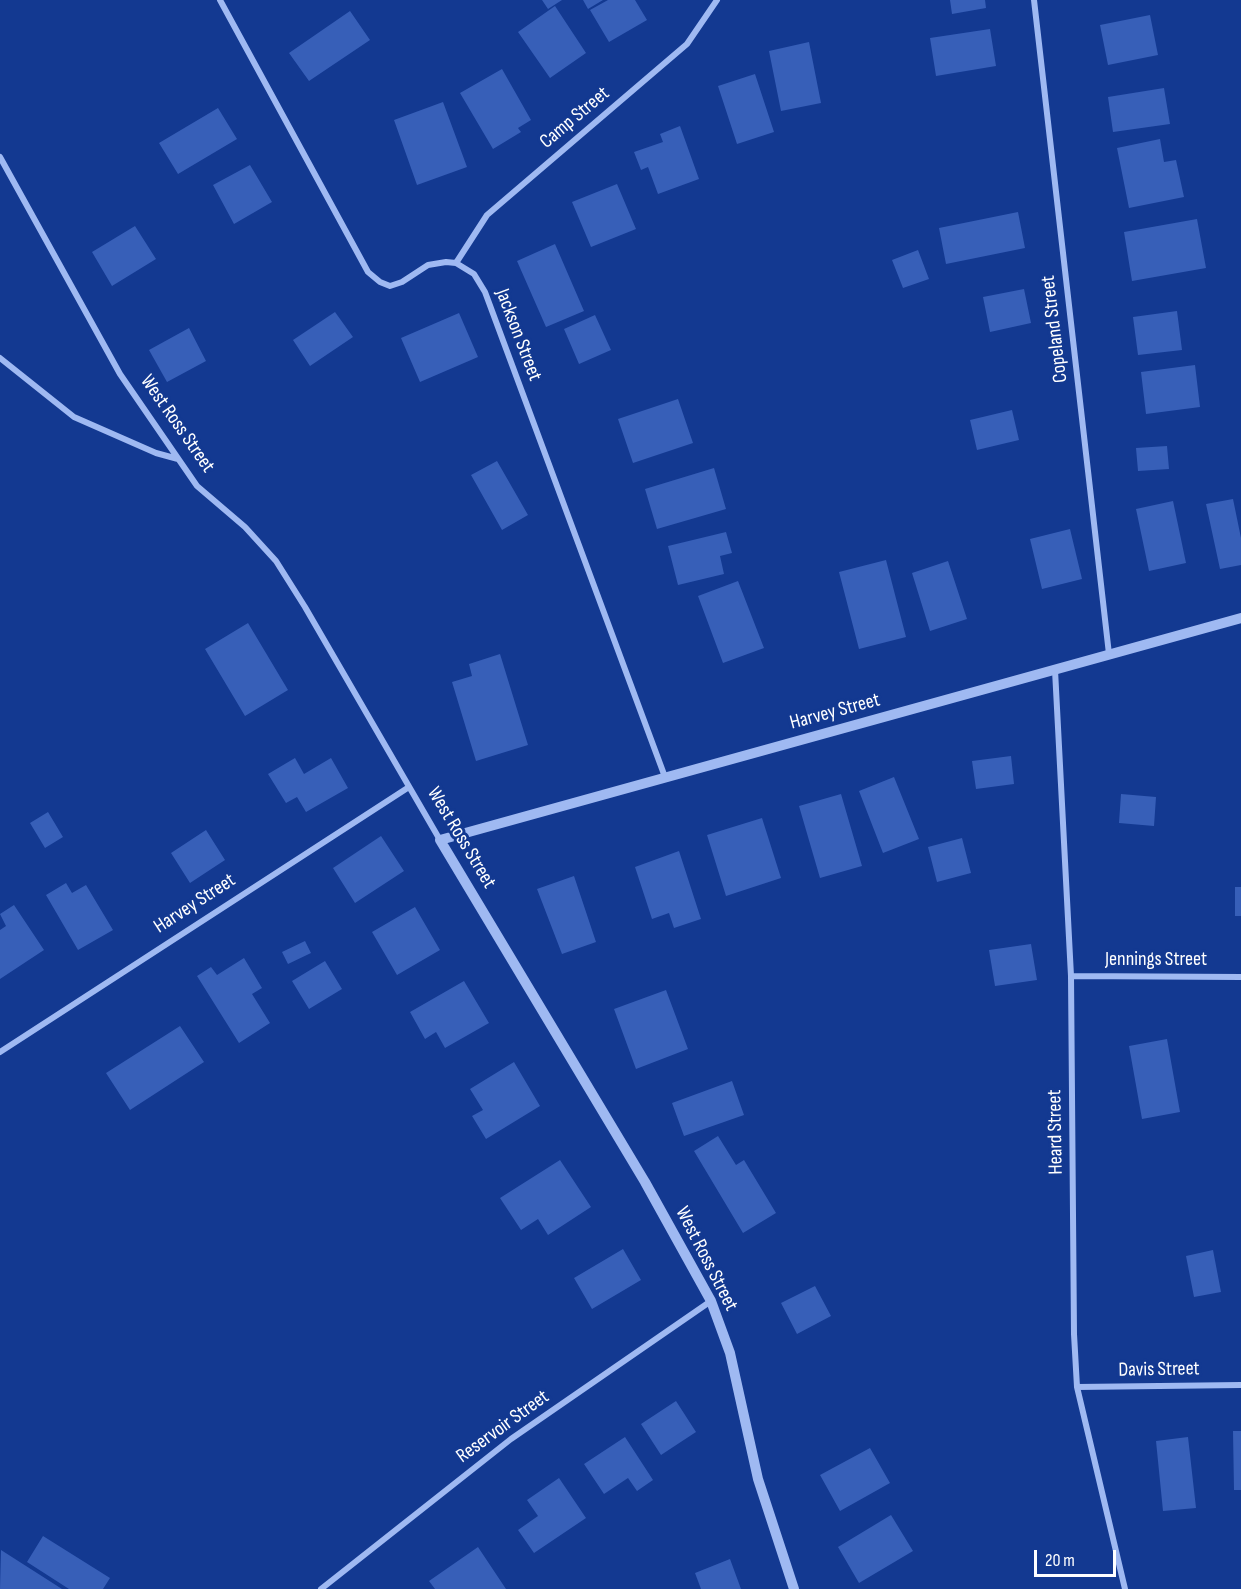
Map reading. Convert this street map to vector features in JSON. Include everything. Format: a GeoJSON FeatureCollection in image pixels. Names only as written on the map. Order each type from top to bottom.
{"type":"FeatureCollection","features":[{"type":"Feature","properties":{"kind":"street"},"geometry":{"type":"LineString","coordinates":[[220,0],[369,272],[380,282],[390,286],[402,282],[428,265],[456,263]]}},
{"type":"Feature","properties":{"kind":"street","name":"Camp Street"},"geometry":{"type":"LineString","coordinates":[[456,263],[487,214],[687,44],[717,0]]}},
{"type":"Feature","properties":{"kind":"street","name":"Copeland Street"},"geometry":{"type":"LineString","coordinates":[[1034,0],[1109,654]]}},
{"type":"Feature","properties":{"kind":"street","name":"West Ross Street"},"geometry":{"type":"LineString","coordinates":[[0,157],[120,374],[197,486],[245,527],[276,561],[645,1182],[711,1301],[730,1353],[758,1479],[794,1589]]}},
{"type":"Feature","properties":{"kind":"street","name":"Jackson Street"},"geometry":{"type":"LineString","coordinates":[[456,263],[474,274],[485,292],[665,777]]}},
{"type":"Feature","properties":{"kind":"street"},"geometry":{"type":"LineString","coordinates":[[0,358],[74,417],[156,453],[179,459]]}},
{"type":"Feature","properties":{"kind":"street","name":"Harvey Street"},"geometry":{"type":"LineString","coordinates":[[440,840],[1241,618]]}},
{"type":"Feature","properties":{"kind":"street","name":"Heard Street"},"geometry":{"type":"LineString","coordinates":[[1055,670],[1071,976],[1074,1334],[1077,1387],[1125,1589]]}},
{"type":"Feature","properties":{"kind":"street","name":"Harvey Street"},"geometry":{"type":"LineString","coordinates":[[0,1052],[409,787]]}},
{"type":"Feature","properties":{"kind":"street","name":"Jennings Street"},"geometry":{"type":"LineString","coordinates":[[1071,976],[1241,977]]}},
{"type":"Feature","properties":{"kind":"street","name":"Reservoir Street"},"geometry":{"type":"LineString","coordinates":[[321,1589],[511,1439],[711,1301]]}},
{"type":"Feature","properties":{"kind":"street","name":"Davis Street"},"geometry":{"type":"LineString","coordinates":[[1077,1387],[1241,1385]]}},
{"type":"Feature","properties":{"kind":"building"},"geometry":{"type":"Polygon","coordinates":[[[542,0],[562,0],[548,9],[542,0]]]}},
{"type":"Feature","properties":{"kind":"building"},"geometry":{"type":"Polygon","coordinates":[[[583,0],[603,0],[588,9],[583,0]]]}},
{"type":"Feature","properties":{"kind":"building"},"geometry":{"type":"Polygon","coordinates":[[[608,0],[635,0],[647,20],[609,42],[590,10],[608,0]]]}},
{"type":"Feature","properties":{"kind":"building"},"geometry":{"type":"Polygon","coordinates":[[[950,0],[985,0],[986,8],[952,14],[950,0]]]}},
{"type":"Feature","properties":{"kind":"building"},"geometry":{"type":"Polygon","coordinates":[[[555,6],[586,53],[550,78],[518,32],[555,6]]]}},
{"type":"Feature","properties":{"kind":"building"},"geometry":{"type":"Polygon","coordinates":[[[350,11],[370,40],[309,81],[289,53],[350,11]]]}},
{"type":"Feature","properties":{"kind":"building"},"geometry":{"type":"Polygon","coordinates":[[[1150,15],[1158,55],[1108,65],[1100,25],[1150,15]]]}},
{"type":"Feature","properties":{"kind":"building"},"geometry":{"type":"Polygon","coordinates":[[[990,29],[996,66],[936,76],[930,38],[990,29]]]}},
{"type":"Feature","properties":{"kind":"building"},"geometry":{"type":"Polygon","coordinates":[[[809,42],[821,103],[781,111],[769,51],[809,42]]]}},
{"type":"Feature","properties":{"kind":"building"},"geometry":{"type":"Polygon","coordinates":[[[502,69],[531,120],[518,128],[521,132],[493,149],[460,93],[502,69]]]}},
{"type":"Feature","properties":{"kind":"building"},"geometry":{"type":"Polygon","coordinates":[[[755,74],[774,132],[737,144],[718,86],[755,74]]]}},
{"type":"Feature","properties":{"kind":"building"},"geometry":{"type":"Polygon","coordinates":[[[1164,88],[1170,124],[1113,132],[1108,97],[1164,88]]]}},
{"type":"Feature","properties":{"kind":"building"},"geometry":{"type":"Polygon","coordinates":[[[443,102],[467,167],[417,185],[394,120],[443,102]]]}},
{"type":"Feature","properties":{"kind":"building"},"geometry":{"type":"Polygon","coordinates":[[[218,108],[237,139],[178,174],[159,143],[218,108]]]}},
{"type":"Feature","properties":{"kind":"building"},"geometry":{"type":"Polygon","coordinates":[[[680,126],[699,179],[658,194],[648,167],[641,170],[634,152],[663,142],[660,134],[680,126]]]}},
{"type":"Feature","properties":{"kind":"building"},"geometry":{"type":"Polygon","coordinates":[[[1160,139],[1164,162],[1176,160],[1184,197],[1129,208],[1117,148],[1160,139]]]}},
{"type":"Feature","properties":{"kind":"building"},"geometry":{"type":"Polygon","coordinates":[[[250,165],[272,202],[234,224],[213,185],[250,165]]]}},
{"type":"Feature","properties":{"kind":"building"},"geometry":{"type":"Polygon","coordinates":[[[617,184],[636,229],[591,247],[572,202],[617,184]]]}},
{"type":"Feature","properties":{"kind":"building"},"geometry":{"type":"Polygon","coordinates":[[[1018,212],[1025,248],[946,264],[939,228],[1018,212]]]}},
{"type":"Feature","properties":{"kind":"building"},"geometry":{"type":"Polygon","coordinates":[[[1197,219],[1206,268],[1132,281],[1124,232],[1197,219]]]}},
{"type":"Feature","properties":{"kind":"building"},"geometry":{"type":"Polygon","coordinates":[[[135,226],[156,259],[112,286],[92,252],[135,226]]]}},
{"type":"Feature","properties":{"kind":"building"},"geometry":{"type":"Polygon","coordinates":[[[555,244],[584,311],[546,327],[517,261],[555,244]]]}},
{"type":"Feature","properties":{"kind":"building"},"geometry":{"type":"Polygon","coordinates":[[[918,250],[929,279],[903,288],[892,260],[918,250]]]}},
{"type":"Feature","properties":{"kind":"building"},"geometry":{"type":"Polygon","coordinates":[[[1024,289],[1031,323],[990,332],[983,297],[1024,289]]]}},
{"type":"Feature","properties":{"kind":"building"},"geometry":{"type":"Polygon","coordinates":[[[1177,311],[1182,350],[1138,355],[1133,317],[1177,311]]]}},
{"type":"Feature","properties":{"kind":"building"},"geometry":{"type":"Polygon","coordinates":[[[335,312],[353,337],[310,366],[293,340],[335,312]]]}},
{"type":"Feature","properties":{"kind":"building"},"geometry":{"type":"Polygon","coordinates":[[[459,313],[478,357],[420,382],[401,338],[459,313]]]}},
{"type":"Feature","properties":{"kind":"building"},"geometry":{"type":"Polygon","coordinates":[[[595,315],[611,350],[579,364],[564,329],[595,315]]]}},
{"type":"Feature","properties":{"kind":"building"},"geometry":{"type":"Polygon","coordinates":[[[189,328],[206,361],[167,382],[149,350],[189,328]]]}},
{"type":"Feature","properties":{"kind":"building"},"geometry":{"type":"Polygon","coordinates":[[[1195,365],[1200,407],[1146,414],[1141,372],[1195,365]]]}},
{"type":"Feature","properties":{"kind":"building"},"geometry":{"type":"Polygon","coordinates":[[[678,399],[693,443],[633,463],[618,419],[678,399]]]}},
{"type":"Feature","properties":{"kind":"building"},"geometry":{"type":"Polygon","coordinates":[[[1012,410],[1019,440],[977,450],[970,420],[1012,410]]]}},
{"type":"Feature","properties":{"kind":"building"},"geometry":{"type":"Polygon","coordinates":[[[1167,446],[1169,469],[1138,471],[1136,448],[1167,446]]]}},
{"type":"Feature","properties":{"kind":"building"},"geometry":{"type":"Polygon","coordinates":[[[497,461],[528,515],[502,530],[471,475],[497,461]]]}},
{"type":"Feature","properties":{"kind":"building"},"geometry":{"type":"Polygon","coordinates":[[[714,468],[726,509],[657,529],[645,489],[714,468]]]}},
{"type":"Feature","properties":{"kind":"building"},"geometry":{"type":"Polygon","coordinates":[[[1233,499],[1241,538],[1241,565],[1220,569],[1206,504],[1233,499]]]}},
{"type":"Feature","properties":{"kind":"building"},"geometry":{"type":"Polygon","coordinates":[[[1173,501],[1186,563],[1149,571],[1136,509],[1173,501]]]}},
{"type":"Feature","properties":{"kind":"building"},"geometry":{"type":"Polygon","coordinates":[[[1070,529],[1082,579],[1042,589],[1030,539],[1070,529]]]}},
{"type":"Feature","properties":{"kind":"building"},"geometry":{"type":"Polygon","coordinates":[[[726,532],[732,553],[720,556],[724,574],[678,585],[668,546],[726,532]]]}},
{"type":"Feature","properties":{"kind":"building"},"geometry":{"type":"Polygon","coordinates":[[[886,560],[906,637],[859,649],[839,572],[886,560]]]}},
{"type":"Feature","properties":{"kind":"building"},"geometry":{"type":"Polygon","coordinates":[[[948,561],[967,619],[930,631],[912,573],[948,561]]]}},
{"type":"Feature","properties":{"kind":"building"},"geometry":{"type":"Polygon","coordinates":[[[738,581],[764,648],[723,663],[698,596],[738,581]]]}},
{"type":"Feature","properties":{"kind":"building"},"geometry":{"type":"Polygon","coordinates":[[[248,623],[288,690],[245,716],[205,649],[248,623]]]}},
{"type":"Feature","properties":{"kind":"building"},"geometry":{"type":"Polygon","coordinates":[[[500,654],[528,745],[476,761],[452,682],[472,676],[469,664],[500,654]]]}},
{"type":"Feature","properties":{"kind":"building"},"geometry":{"type":"Polygon","coordinates":[[[1011,756],[1014,784],[976,789],[972,761],[1011,756]]]}},
{"type":"Feature","properties":{"kind":"building"},"geometry":{"type":"Polygon","coordinates":[[[295,758],[304,774],[331,758],[348,788],[306,812],[297,797],[286,803],[268,774],[295,758]]]}},
{"type":"Feature","properties":{"kind":"building"},"geometry":{"type":"Polygon","coordinates":[[[894,777],[919,839],[883,853],[859,791],[894,777]]]}},
{"type":"Feature","properties":{"kind":"building"},"geometry":{"type":"Polygon","coordinates":[[[841,794],[862,866],[820,878],[799,806],[841,794]]]}},
{"type":"Feature","properties":{"kind":"building"},"geometry":{"type":"Polygon","coordinates":[[[1121,794],[1156,797],[1154,826],[1119,823],[1121,794]]]}},
{"type":"Feature","properties":{"kind":"building"},"geometry":{"type":"Polygon","coordinates":[[[48,812],[63,837],[45,848],[30,823],[48,812]]]}},
{"type":"Feature","properties":{"kind":"building"},"geometry":{"type":"Polygon","coordinates":[[[762,818],[781,878],[726,896],[707,835],[762,818]]]}},
{"type":"Feature","properties":{"kind":"building"},"geometry":{"type":"Polygon","coordinates":[[[206,830],[225,860],[190,883],[171,853],[206,830]]]}},
{"type":"Feature","properties":{"kind":"building"},"geometry":{"type":"Polygon","coordinates":[[[381,836],[404,871],[355,903],[333,868],[381,836]]]}},
{"type":"Feature","properties":{"kind":"building"},"geometry":{"type":"Polygon","coordinates":[[[962,838],[971,873],[937,882],[928,847],[962,838]]]}},
{"type":"Feature","properties":{"kind":"building"},"geometry":{"type":"Polygon","coordinates":[[[679,851],[701,919],[674,928],[669,913],[652,919],[635,867],[679,851]]]}},
{"type":"Feature","properties":{"kind":"building"},"geometry":{"type":"Polygon","coordinates":[[[574,876],[596,942],[562,954],[537,889],[574,876]]]}},
{"type":"Feature","properties":{"kind":"building"},"geometry":{"type":"Polygon","coordinates":[[[66,883],[72,893],[86,885],[113,930],[78,950],[46,895],[66,883]]]}},
{"type":"Feature","properties":{"kind":"building"},"geometry":{"type":"Polygon","coordinates":[[[1235,887],[1241,887],[1241,916],[1235,916],[1235,887]]]}},
{"type":"Feature","properties":{"kind":"building"},"geometry":{"type":"Polygon","coordinates":[[[14,905],[44,950],[0,979],[0,930],[6,926],[0,914],[14,905]]]}},
{"type":"Feature","properties":{"kind":"building"},"geometry":{"type":"Polygon","coordinates":[[[415,907],[440,950],[397,975],[372,932],[415,907]]]}},
{"type":"Feature","properties":{"kind":"building"},"geometry":{"type":"Polygon","coordinates":[[[305,941],[311,953],[288,964],[282,952],[305,941]]]}},
{"type":"Feature","properties":{"kind":"building"},"geometry":{"type":"Polygon","coordinates":[[[1031,944],[1037,980],[995,986],[989,950],[1031,944]]]}},
{"type":"Feature","properties":{"kind":"building"},"geometry":{"type":"Polygon","coordinates":[[[244,958],[262,988],[252,994],[270,1023],[239,1043],[197,976],[211,967],[217,975],[244,958]]]}},
{"type":"Feature","properties":{"kind":"building"},"geometry":{"type":"Polygon","coordinates":[[[325,961],[342,989],[309,1009],[292,981],[325,961]]]}},
{"type":"Feature","properties":{"kind":"building"},"geometry":{"type":"Polygon","coordinates":[[[464,981],[489,1023],[445,1048],[436,1032],[425,1039],[410,1012],[464,981]]]}},
{"type":"Feature","properties":{"kind":"building"},"geometry":{"type":"Polygon","coordinates":[[[666,990],[688,1049],[636,1069],[614,1009],[666,990]]]}},
{"type":"Feature","properties":{"kind":"building"},"geometry":{"type":"Polygon","coordinates":[[[180,1026],[204,1062],[130,1110],[106,1073],[180,1026]]]}},
{"type":"Feature","properties":{"kind":"building"},"geometry":{"type":"Polygon","coordinates":[[[1167,1039],[1180,1112],[1142,1119],[1129,1046],[1167,1039]]]}},
{"type":"Feature","properties":{"kind":"building"},"geometry":{"type":"Polygon","coordinates":[[[514,1062],[540,1106],[486,1139],[472,1116],[483,1110],[470,1089],[514,1062]]]}},
{"type":"Feature","properties":{"kind":"building"},"geometry":{"type":"Polygon","coordinates":[[[732,1081],[744,1115],[684,1136],[672,1103],[732,1081]]]}},
{"type":"Feature","properties":{"kind":"building"},"geometry":{"type":"Polygon","coordinates":[[[718,1136],[736,1165],[744,1160],[776,1213],[743,1233],[694,1151],[718,1136]]]}},
{"type":"Feature","properties":{"kind":"building"},"geometry":{"type":"Polygon","coordinates":[[[560,1160],[591,1207],[548,1235],[538,1219],[521,1230],[500,1198],[560,1160]]]}},
{"type":"Feature","properties":{"kind":"building"},"geometry":{"type":"Polygon","coordinates":[[[623,1249],[641,1280],[592,1309],[574,1278],[623,1249]]]}},
{"type":"Feature","properties":{"kind":"building"},"geometry":{"type":"Polygon","coordinates":[[[1213,1250],[1221,1292],[1194,1297],[1186,1256],[1213,1250]]]}},
{"type":"Feature","properties":{"kind":"building"},"geometry":{"type":"Polygon","coordinates":[[[815,1286],[831,1316],[797,1334],[781,1303],[815,1286]]]}},
{"type":"Feature","properties":{"kind":"building"},"geometry":{"type":"Polygon","coordinates":[[[676,1401],[696,1432],[661,1455],[641,1424],[676,1401]]]}},
{"type":"Feature","properties":{"kind":"building"},"geometry":{"type":"Polygon","coordinates":[[[1233,1431],[1241,1431],[1241,1490],[1234,1490],[1233,1431]]]}},
{"type":"Feature","properties":{"kind":"building"},"geometry":{"type":"Polygon","coordinates":[[[625,1437],[653,1480],[637,1491],[628,1478],[604,1494],[584,1464],[625,1437]]]}},
{"type":"Feature","properties":{"kind":"building"},"geometry":{"type":"Polygon","coordinates":[[[1188,1437],[1196,1508],[1163,1511],[1156,1441],[1188,1437]]]}},
{"type":"Feature","properties":{"kind":"building"},"geometry":{"type":"Polygon","coordinates":[[[870,1448],[890,1483],[840,1511],[820,1475],[870,1448]]]}},
{"type":"Feature","properties":{"kind":"building"},"geometry":{"type":"Polygon","coordinates":[[[559,1478],[586,1518],[534,1553],[518,1530],[538,1516],[527,1500],[559,1478]]]}},
{"type":"Feature","properties":{"kind":"building"},"geometry":{"type":"Polygon","coordinates":[[[891,1515],[913,1551],[859,1583],[838,1547],[891,1515]]]}},
{"type":"Feature","properties":{"kind":"building"},"geometry":{"type":"Polygon","coordinates":[[[43,1536],[110,1578],[103,1589],[69,1589],[27,1562],[43,1536]]]}},
{"type":"Feature","properties":{"kind":"building"},"geometry":{"type":"Polygon","coordinates":[[[478,1547],[506,1589],[435,1589],[429,1581],[478,1547]]]}},
{"type":"Feature","properties":{"kind":"building"},"geometry":{"type":"Polygon","coordinates":[[[1,1550],[62,1589],[0,1589],[1,1550]]]}},
{"type":"Feature","properties":{"kind":"building"},"geometry":{"type":"Polygon","coordinates":[[[730,1559],[741,1589],[701,1589],[695,1573],[730,1559]]]}}]}
